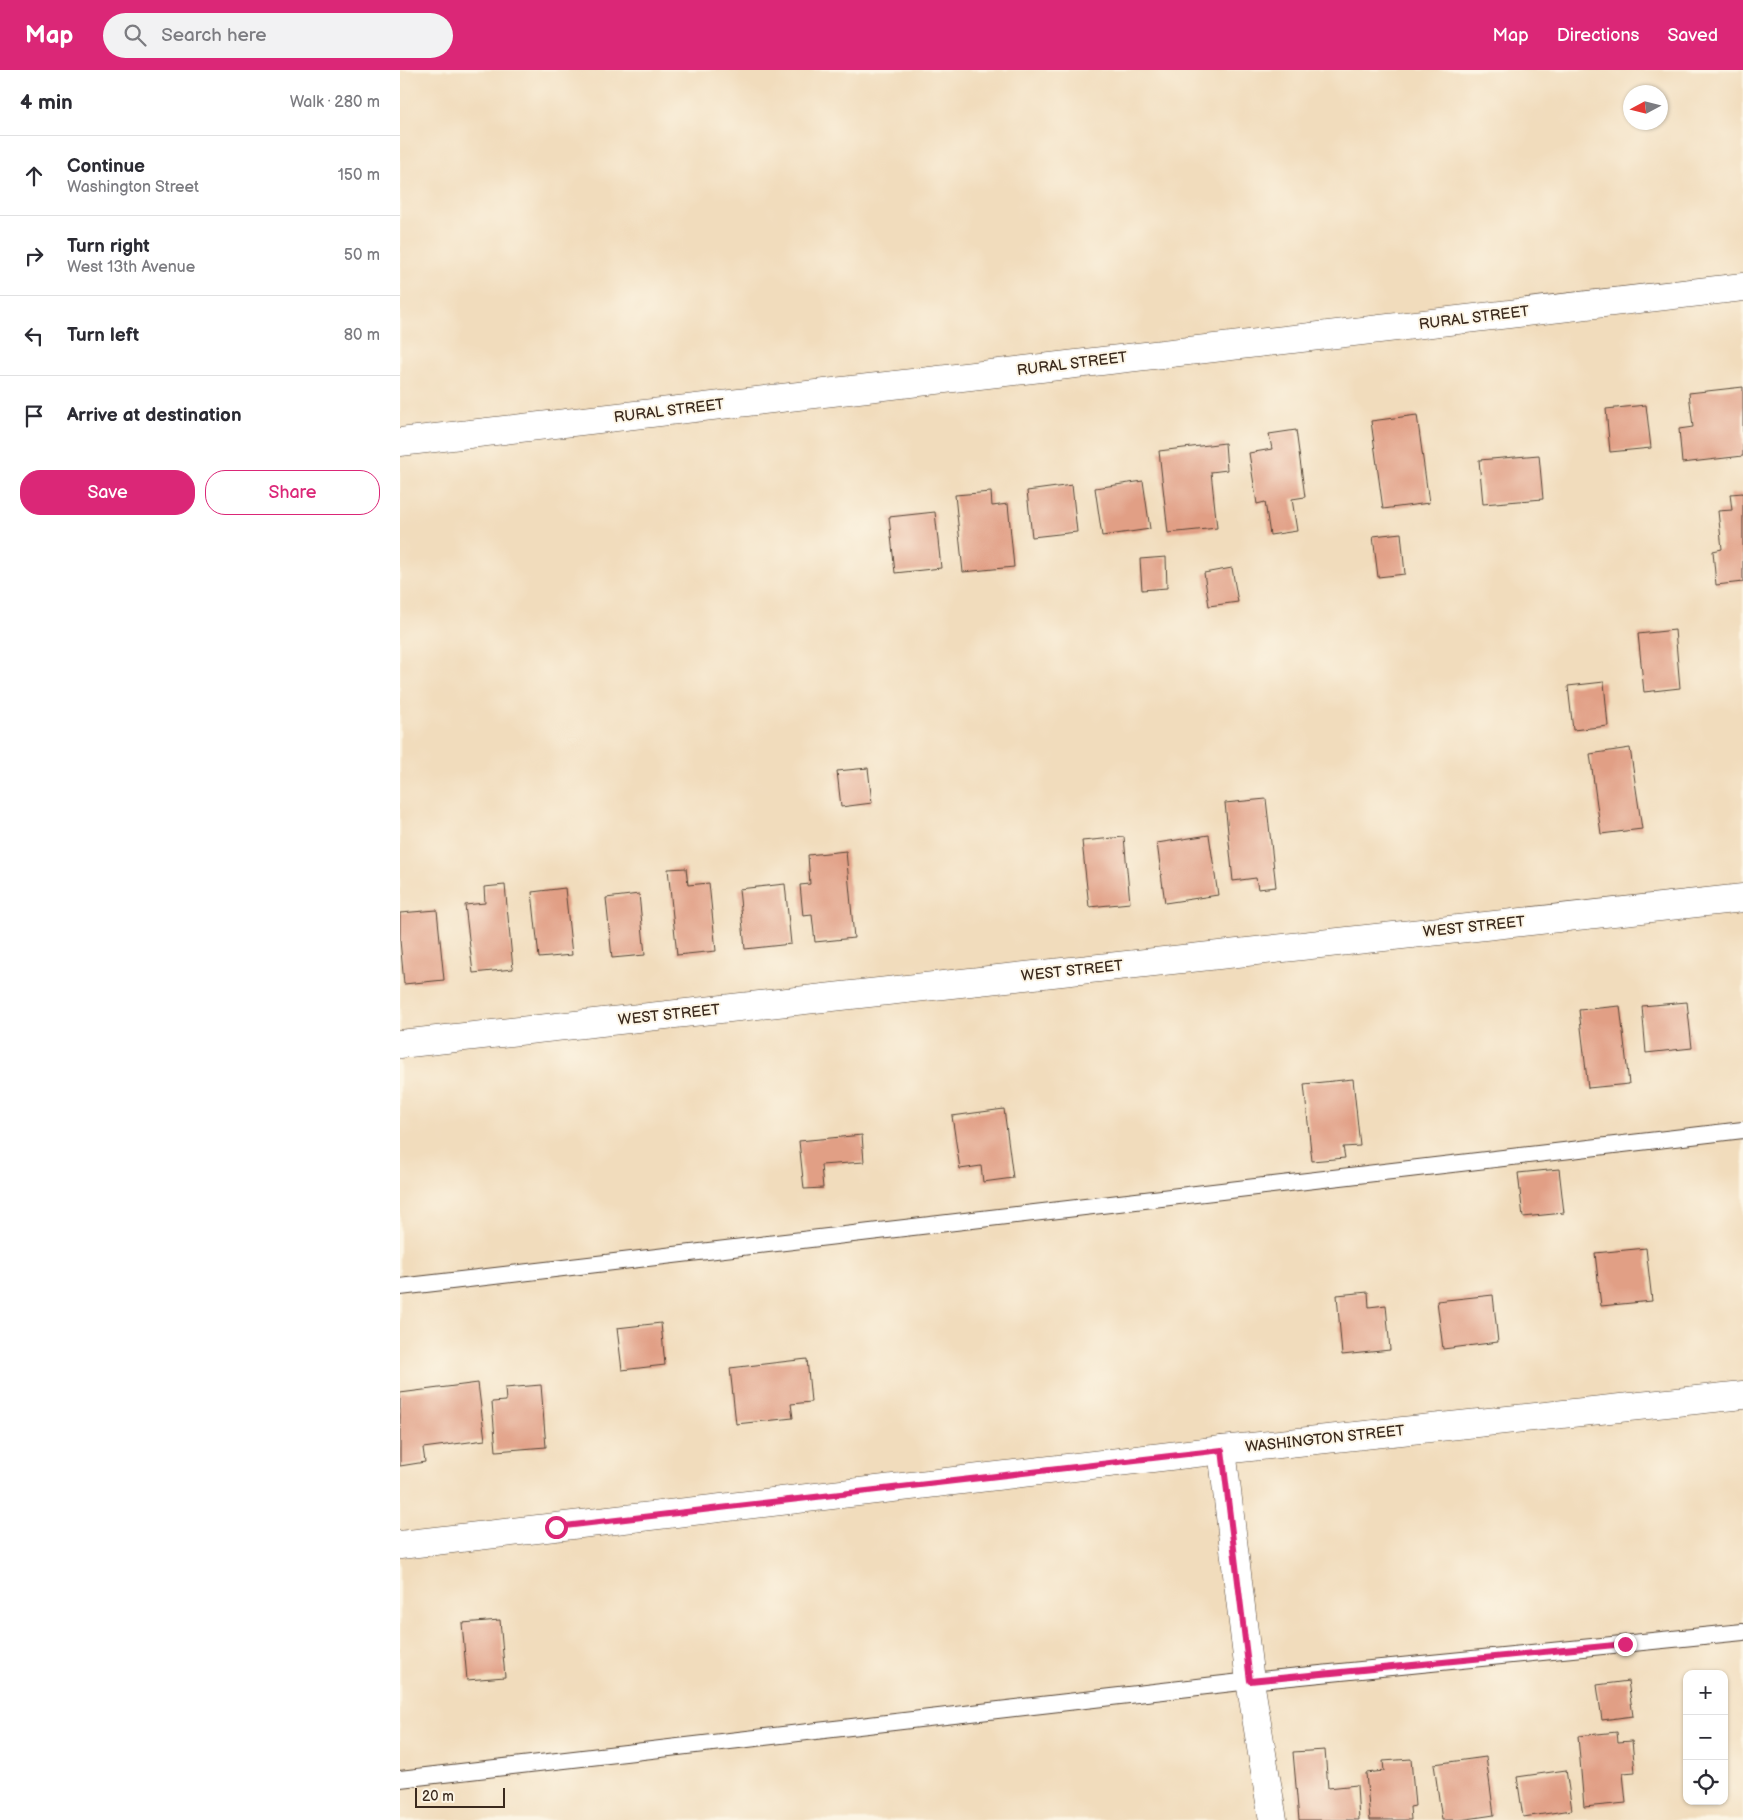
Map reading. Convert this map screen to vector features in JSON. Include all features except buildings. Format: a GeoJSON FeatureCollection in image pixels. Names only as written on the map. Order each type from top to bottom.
{"type":"FeatureCollection","features":[{"type":"Feature","properties":{"kind":"street","name":"RURAL STREET"},"geometry":{"type":"LineString","coordinates":[[400,442],[1743,286]]}},
{"type":"Feature","properties":{"kind":"street","name":"WEST STREET"},"geometry":{"type":"LineString","coordinates":[[400,1044],[1743,898]]}},
{"type":"Feature","properties":{"kind":"street","name":"WASHINGTON STREET"},"geometry":{"type":"LineString","coordinates":[[400,1546],[1222,1450],[1743,1395]]}},
{"type":"Feature","properties":{"kind":"street"},"geometry":{"type":"LineString","coordinates":[[1222,1450],[1250,1681],[1273,1820]]}},
{"type":"Feature","properties":{"kind":"lane"},"geometry":{"type":"LineString","coordinates":[[400,1287],[1743,1130]]}},
{"type":"Feature","properties":{"kind":"lane"},"geometry":{"type":"LineString","coordinates":[[400,1779],[1250,1681],[1743,1632]]}},
{"type":"Feature","properties":{"kind":"route"},"geometry":{"type":"LineString","coordinates":[[556,1527],[1222,1450],[1250,1681],[1625,1644]]}}]}
